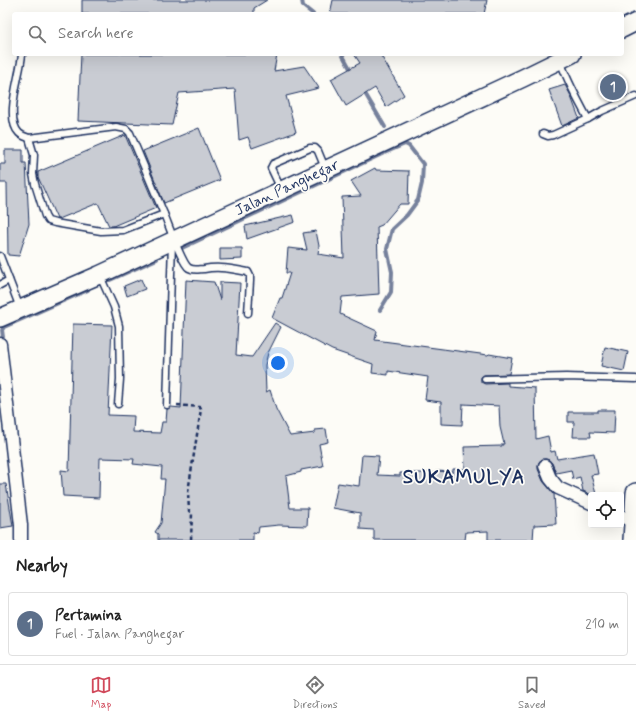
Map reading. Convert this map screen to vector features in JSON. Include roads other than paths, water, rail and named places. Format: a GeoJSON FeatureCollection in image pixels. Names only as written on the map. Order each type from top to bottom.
{"type":"FeatureCollection","features":[{"type":"Feature","properties":{"kind":"main road"},"geometry":{"type":"LineString","coordinates":[[629,526],[636,493]]}},
{"type":"Feature","properties":{"kind":"street","name":"Jalan Panghegar"},"geometry":{"type":"LineString","coordinates":[[0,318],[99,275],[566,57]]}},
{"type":"Feature","properties":{"kind":"street"},"geometry":{"type":"LineString","coordinates":[[0,344],[21,525],[21,540]]}},
{"type":"Feature","properties":{"kind":"street"},"geometry":{"type":"LineString","coordinates":[[545,466],[550,478],[558,488],[588,502]]}},
{"type":"Feature","properties":{"kind":"lane"},"geometry":{"type":"LineString","coordinates":[[22,56],[22,63],[13,102],[15,127],[18,132],[30,138],[116,127],[126,129],[130,133],[164,214],[173,240],[188,268],[195,270],[212,267],[248,272],[250,276],[248,313]]}},
{"type":"Feature","properties":{"kind":"lane"},"geometry":{"type":"LineString","coordinates":[[566,57],[564,72],[588,119]]}},
{"type":"Feature","properties":{"kind":"lane"},"geometry":{"type":"LineString","coordinates":[[543,134],[548,136],[553,135],[636,96]]}},
{"type":"Feature","properties":{"kind":"lane"},"geometry":{"type":"LineString","coordinates":[[30,138],[34,155],[34,179],[48,222],[101,231],[123,230],[164,214]]}},
{"type":"Feature","properties":{"kind":"lane"},"geometry":{"type":"LineString","coordinates":[[282,190],[271,168],[273,164],[310,148],[315,148],[318,151],[326,170]]}},
{"type":"Feature","properties":{"kind":"lane"},"geometry":{"type":"LineString","coordinates":[[167,405],[173,240]]}},
{"type":"Feature","properties":{"kind":"lane"},"geometry":{"type":"LineString","coordinates":[[0,256],[20,309]]}},
{"type":"Feature","properties":{"kind":"lane"},"geometry":{"type":"LineString","coordinates":[[99,275],[114,307],[119,326],[120,380],[118,404]]}},
{"type":"Feature","properties":{"kind":"lane"},"geometry":{"type":"LineString","coordinates":[[0,286],[9,280]]}},
{"type":"Feature","properties":{"kind":"lane"},"geometry":{"type":"LineString","coordinates":[[485,379],[566,377],[636,379]]}},
{"type":"Feature","properties":{"kind":"waterway"},"geometry":{"type":"LineString","coordinates":[[302,0],[303,6],[310,12]]}},
{"type":"Feature","properties":{"kind":"waterway"},"geometry":{"type":"LineString","coordinates":[[343,56],[352,72]]}},
{"type":"Feature","properties":{"kind":"waterway"},"geometry":{"type":"LineString","coordinates":[[363,90],[385,127]]}},
{"type":"Feature","properties":{"kind":"waterway"},"geometry":{"type":"LineString","coordinates":[[380,310],[391,292],[392,272],[387,249],[392,229],[407,215],[418,200],[422,183],[423,164],[409,146],[403,143]]}},
{"type":"Feature","properties":{"kind":"waterway"},"geometry":{"type":"LineString","coordinates":[[182,248],[405,144]]}},
{"type":"Feature","properties":{"kind":"waterway"},"geometry":{"type":"LineString","coordinates":[[110,280],[157,259]]}},
{"type":"Feature","properties":{"kind":"waterway"},"geometry":{"type":"LineString","coordinates":[[4,345],[2,330],[4,327],[88,290]]}},
{"type":"Feature","properties":{"kind":"place","name":"Pertamina"},"geometry":{"type":"Point","coordinates":[613,87]}},
{"type":"Feature","properties":{"kind":"district","name":"SUKAMULYA"},"geometry":{"type":"Point","coordinates":[464,477]}}]}
